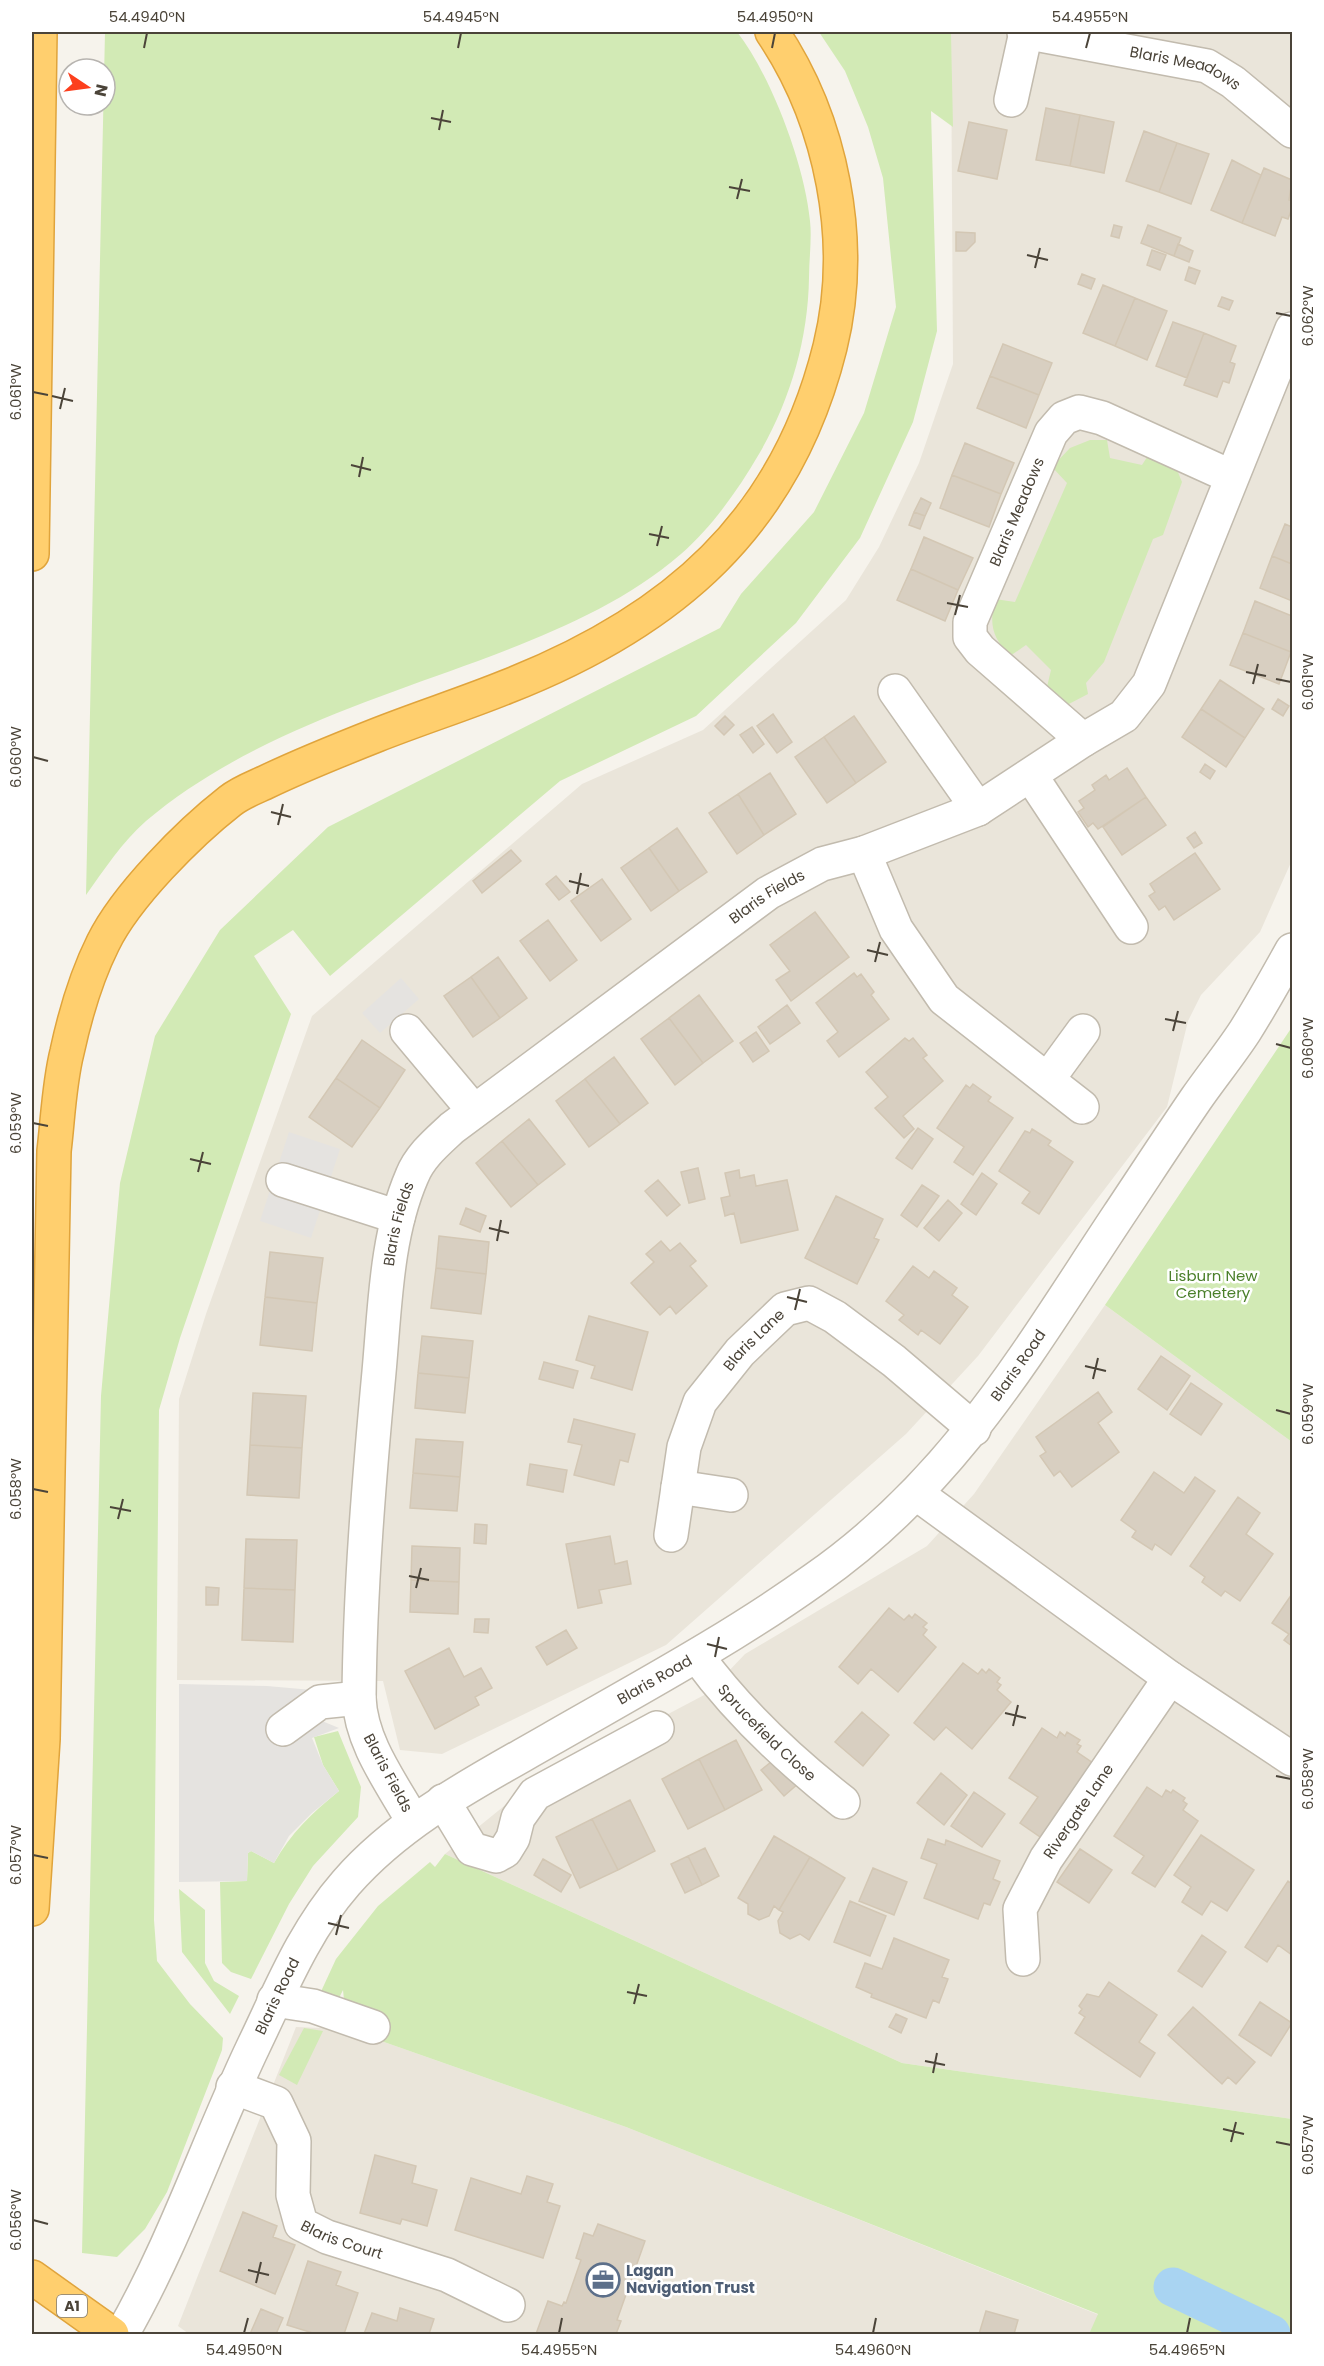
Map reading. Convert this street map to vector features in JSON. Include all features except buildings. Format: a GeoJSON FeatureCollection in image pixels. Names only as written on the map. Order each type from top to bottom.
{"type":"FeatureCollection","features":[{"type":"Feature","properties":{"kind":"highway"},"geometry":{"type":"LineString","coordinates":[[32,554],[40,32]]}},
{"type":"Feature","properties":{"kind":"highway"},"geometry":{"type":"LineString","coordinates":[[32,1909],[43,1739],[54,1151],[66,1054],[82,993],[104,940],[140,889],[187,839],[234,798],[302,765],[509,686],[581,653],[648,615],[709,566],[756,512],[796,448],[820,387],[836,322],[840,255],[835,192],[819,124],[787,54],[772,32]]}},
{"type":"Feature","properties":{"kind":"highway","name":"A1"},"geometry":{"type":"LineString","coordinates":[[32,2277],[112,2334]]}},
{"type":"Feature","properties":{"kind":"street","name":"Blaris Meadows"},"geometry":{"type":"LineString","coordinates":[[1011,100],[1025,32],[1207,66],[1233,82],[1293,131]]}},
{"type":"Feature","properties":{"kind":"street"},"geometry":{"type":"LineString","coordinates":[[895,691],[978,809],[1124,716],[1149,684],[1293,329]]}},
{"type":"Feature","properties":{"kind":"street","name":"Blaris Meadows"},"geometry":{"type":"LineString","coordinates":[[1083,740],[980,650],[970,637],[970,622],[1051,434],[1064,418],[1079,412],[1102,418],[1232,477]]}},
{"type":"Feature","properties":{"kind":"street"},"geometry":{"type":"LineString","coordinates":[[1031,776],[1131,927]]}},
{"type":"Feature","properties":{"kind":"street","name":"Blaris Fields"},"geometry":{"type":"LineString","coordinates":[[414,1821],[370,1744],[360,1709],[369,1482],[386,1294],[398,1217],[412,1174],[428,1150],[474,1111],[768,893],[822,864],[864,853],[978,809]]}},
{"type":"Feature","properties":{"kind":"street"},"geometry":{"type":"LineString","coordinates":[[864,853],[896,929],[944,999],[1082,1107]]}},
{"type":"Feature","properties":{"kind":"street","name":"Blaris Road"},"geometry":{"type":"LineString","coordinates":[[122,2334],[152,2283],[233,2087],[274,2000],[303,1943],[343,1886],[377,1851],[443,1801],[697,1656],[814,1580],[871,1538],[917,1494],[974,1429],[1195,1101],[1245,1032],[1293,950]]}},
{"type":"Feature","properties":{"kind":"street"},"geometry":{"type":"LineString","coordinates":[[407,1031],[474,1111]]}},
{"type":"Feature","properties":{"kind":"street"},"geometry":{"type":"LineString","coordinates":[[1048,1079],[1083,1031]]}},
{"type":"Feature","properties":{"kind":"street"},"geometry":{"type":"LineString","coordinates":[[283,1180],[398,1217]]}},
{"type":"Feature","properties":{"kind":"street","name":"Blaris Lane"},"geometry":{"type":"LineString","coordinates":[[671,1535],[684,1448],[700,1402],[740,1352],[786,1309],[809,1303],[835,1317],[894,1361],[974,1429]]}},
{"type":"Feature","properties":{"kind":"street"},"geometry":{"type":"LineString","coordinates":[[678,1487],[731,1495]]}},
{"type":"Feature","properties":{"kind":"street"},"geometry":{"type":"LineString","coordinates":[[917,1494],[1170,1678],[1293,1759]]}},
{"type":"Feature","properties":{"kind":"street","name":"Sprucefield Close"},"geometry":{"type":"LineString","coordinates":[[697,1656],[718,1684],[790,1760],[843,1802]]}},
{"type":"Feature","properties":{"kind":"street","name":"Rivergate Lane"},"geometry":{"type":"LineString","coordinates":[[1023,1959],[1020,1909],[1046,1858],[1170,1678]]}},
{"type":"Feature","properties":{"kind":"street"},"geometry":{"type":"LineString","coordinates":[[443,1801],[472,1849],[496,1856],[505,1851],[513,1838],[518,1818],[535,1794],[657,1728]]}},
{"type":"Feature","properties":{"kind":"street"},"geometry":{"type":"LineString","coordinates":[[274,2000],[313,2006],[373,2027]]}},
{"type":"Feature","properties":{"kind":"street","name":"Blaris Court"},"geometry":{"type":"LineString","coordinates":[[233,2087],[276,2103],[294,2141],[293,2194],[301,2224],[327,2238],[447,2275],[508,2305]]}},
{"type":"Feature","properties":{"kind":"shaded area"},"geometry":{"type":"Polygon","coordinates":[[[951,32],[1292,32],[1292,860],[1260,932],[1201,995],[1188,1021],[1167,1107],[978,1356],[906,1434],[666,1645],[442,1754],[400,1750],[383,1681],[177,1680],[179,1399],[206,1314],[312,1016],[582,784],[703,730],[846,600],[879,547],[919,463],[953,364],[951,32]]]}},
{"type":"Feature","properties":{"kind":"shaded area"},"geometry":{"type":"Polygon","coordinates":[[[401,978],[419,999],[380,1033],[362,1013],[401,978]]]}},
{"type":"Feature","properties":{"kind":"shaded area"},"geometry":{"type":"Polygon","coordinates":[[[289,1132],[340,1149],[311,1238],[260,1221],[289,1132]]]}},
{"type":"Feature","properties":{"kind":"shaded area"},"geometry":{"type":"Polygon","coordinates":[[[1105,1305],[1292,1442],[1292,2119],[902,2063],[445,1854],[524,1790],[708,1693],[745,1654],[927,1546],[974,1494],[1105,1305]]]}},
{"type":"Feature","properties":{"kind":"shaded area"},"geometry":{"type":"Polygon","coordinates":[[[179,1684],[267,1686],[335,1692],[322,1721],[339,1728],[312,1738],[323,1765],[339,1791],[289,1836],[274,1863],[251,1851],[248,1853],[247,1881],[179,1882],[179,1684]]]}},
{"type":"Feature","properties":{"kind":"shaded area"},"geometry":{"type":"Polygon","coordinates":[[[296,2027],[347,2029],[626,2127],[1099,2315],[1089,2334],[189,2334],[178,2326],[296,2027]]]}},
{"type":"Feature","properties":{"kind":"green space"},"geometry":{"type":"Polygon","coordinates":[[[105,32],[737,32],[750,50],[774,96],[794,148],[807,199],[811,242],[808,301],[801,347],[780,413],[759,454],[733,494],[714,520],[681,554],[610,603],[558,629],[347,709],[262,746],[222,768],[183,793],[137,829],[86,895],[103,117],[117,117],[117,57],[104,57],[105,32]]]}},
{"type":"Feature","properties":{"kind":"green space"},"geometry":{"type":"Polygon","coordinates":[[[819,32],[951,32],[953,127],[931,111],[937,331],[913,422],[860,538],[796,623],[696,716],[560,781],[330,976],[293,930],[254,956],[291,1014],[180,1338],[159,1410],[154,1920],[157,1961],[190,2004],[223,2038],[222,2050],[167,2192],[145,2229],[117,2257],[82,2253],[101,1396],[120,1183],[155,1036],[220,930],[328,827],[720,628],[741,594],[814,512],[864,413],[896,307],[883,178],[868,127],[845,71],[819,32]]]}},
{"type":"Feature","properties":{"kind":"green space"},"geometry":{"type":"Polygon","coordinates":[[[1090,440],[1107,440],[1110,458],[1142,465],[1149,454],[1177,470],[1182,482],[1163,535],[1153,539],[1104,662],[1086,683],[1088,694],[1065,706],[1046,691],[1051,670],[1026,645],[1010,656],[999,643],[992,616],[995,599],[1015,602],[1067,483],[1052,467],[1070,448],[1090,440]]]}},
{"type":"Feature","properties":{"kind":"green space","name":"Lisburn New Cemetery"},"geometry":{"type":"Polygon","coordinates":[[[1292,1027],[1292,1442],[1105,1305],[1292,1027]]]}},
{"type":"Feature","properties":{"kind":"green space"},"geometry":{"type":"Polygon","coordinates":[[[338,1731],[361,1787],[358,1817],[313,1866],[289,1904],[251,1979],[231,1972],[222,1963],[220,1882],[247,1881],[248,1853],[251,1851],[274,1863],[303,1824],[339,1791],[323,1765],[314,1737],[338,1731]]]}},
{"type":"Feature","properties":{"kind":"green space"},"geometry":{"type":"Polygon","coordinates":[[[445,1854],[902,2063],[1292,2119],[1292,2334],[1089,2334],[1098,2314],[626,2127],[347,2029],[343,1990],[337,2002],[318,1998],[336,1959],[378,1906],[430,1862],[435,1867],[445,1854]]]}},
{"type":"Feature","properties":{"kind":"green space"},"geometry":{"type":"Polygon","coordinates":[[[179,1889],[205,1910],[205,1963],[214,1981],[239,1996],[230,2014],[182,1952],[179,1889]]]}},
{"type":"Feature","properties":{"kind":"green space"},"geometry":{"type":"Polygon","coordinates":[[[304,2028],[323,2031],[297,2085],[279,2075],[304,2028]]]}},
{"type":"Feature","properties":{"kind":"waterway"},"geometry":{"type":"LineString","coordinates":[[1173,2287],[1271,2334]]}},
{"type":"Feature","properties":{"kind":"place","name":"Lagan Navigation Trust"},"geometry":{"type":"Point","coordinates":[603,2280]}}]}
